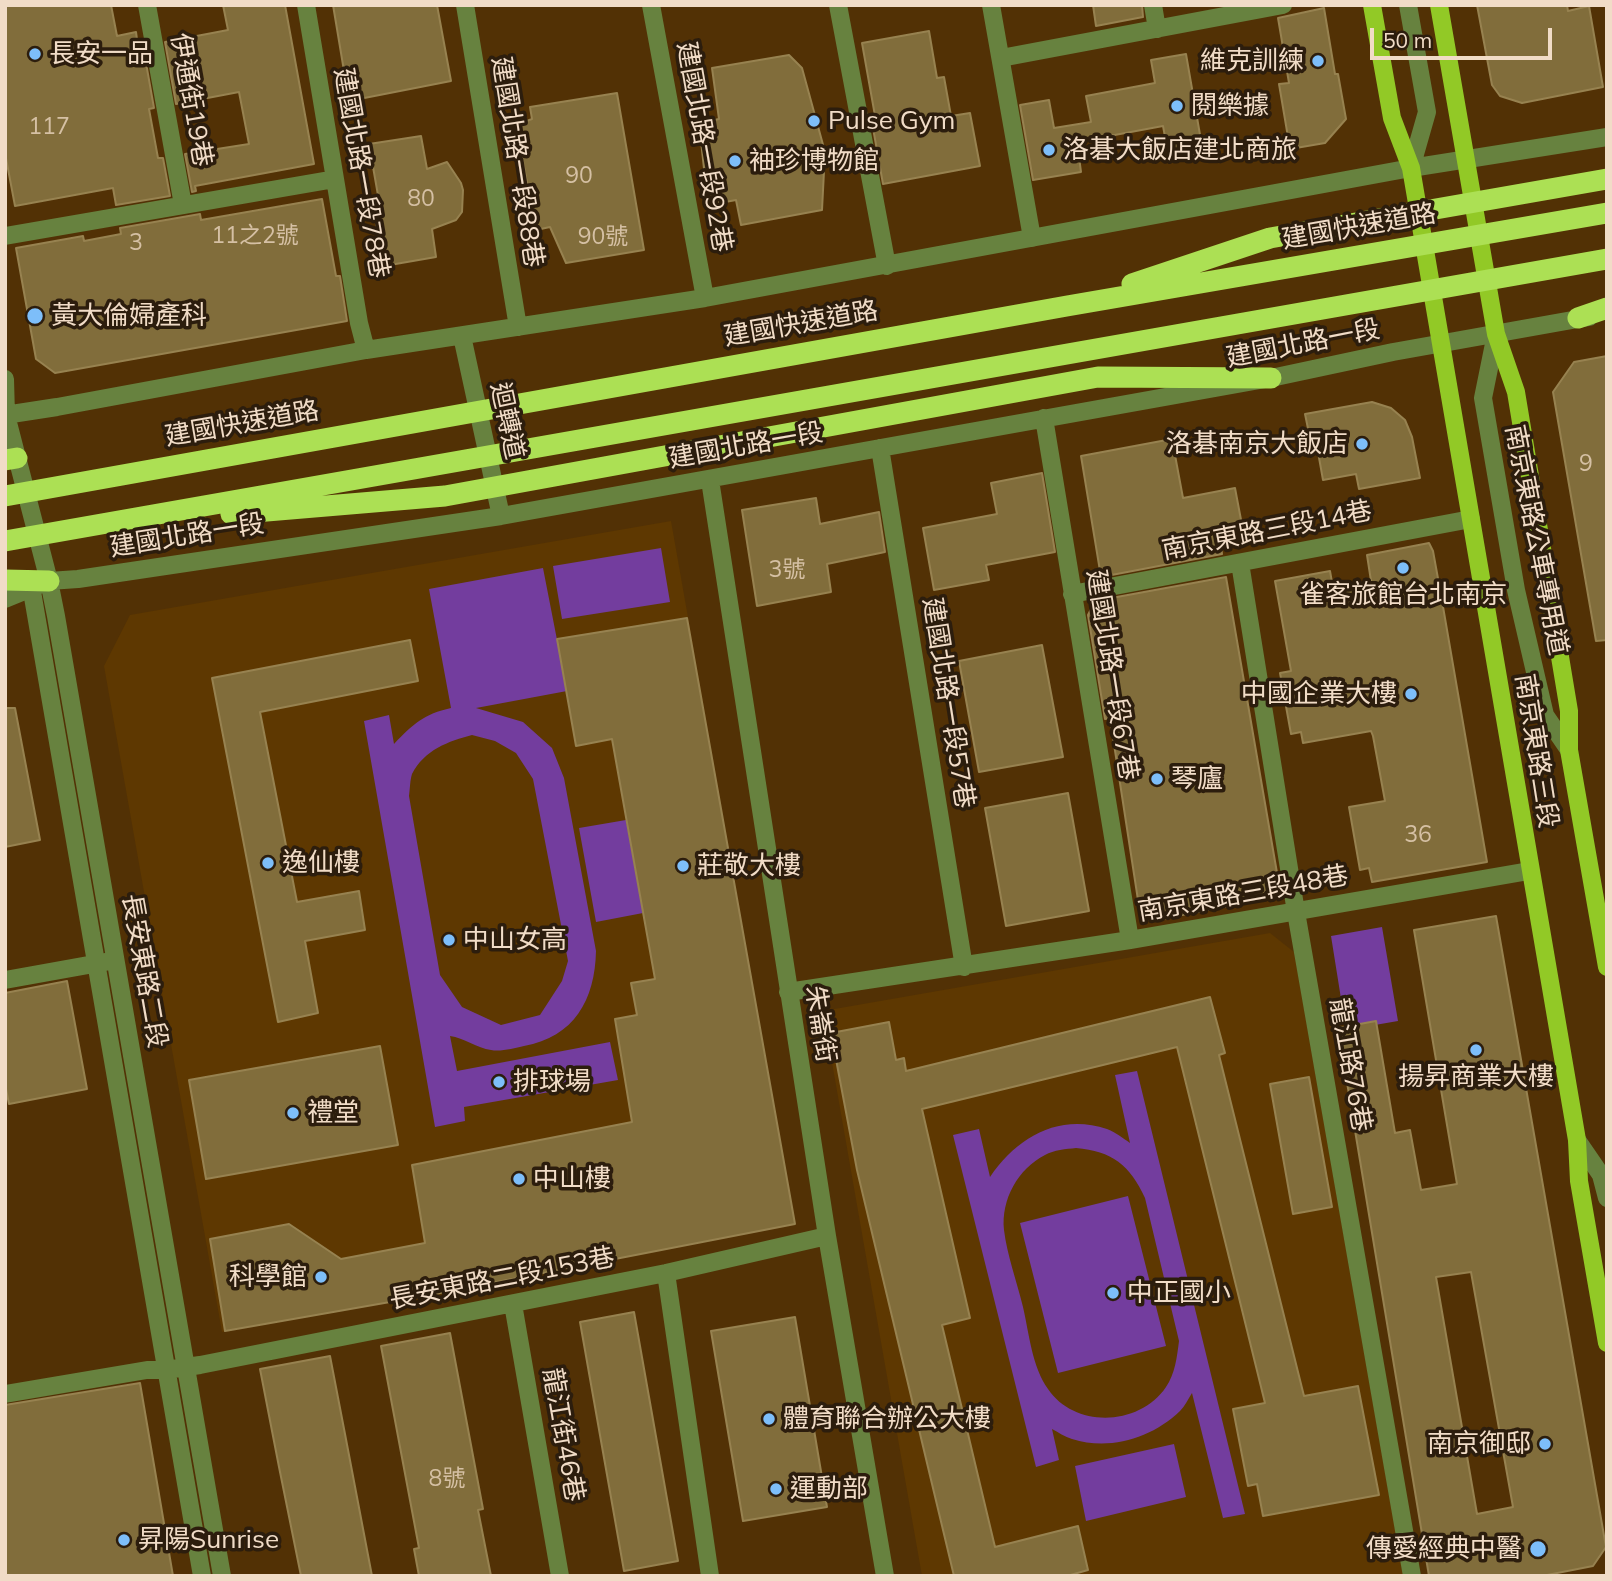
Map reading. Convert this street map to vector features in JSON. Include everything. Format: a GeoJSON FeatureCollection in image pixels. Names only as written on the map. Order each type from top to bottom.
{"type":"FeatureCollection","features":[{"type":"Feature","properties":{"kind":"highway"},"geometry":{"type":"LineString","coordinates":[[1067,306],[1270,237],[1607,178]]}},
{"type":"Feature","properties":{"kind":"highway","name":"建國快速道路"},"geometry":{"type":"LineString","coordinates":[[5,496],[1067,306],[1607,213]]}},
{"type":"Feature","properties":{"kind":"highway"},"geometry":{"type":"LineString","coordinates":[[5,541],[1607,259]]}},
{"type":"Feature","properties":{"kind":"highway"},"geometry":{"type":"LineString","coordinates":[[1578,318],[1607,309]]}},
{"type":"Feature","properties":{"kind":"highway"},"geometry":{"type":"LineString","coordinates":[[100,524],[445,496],[1098,377],[1271,378]]}},
{"type":"Feature","properties":{"kind":"highway"},"geometry":{"type":"LineString","coordinates":[[5,580],[35,583]]}},
{"type":"Feature","properties":{"kind":"main road","name":"南京東路三段"},"geometry":{"type":"LineString","coordinates":[[1372,5],[1392,118],[1411,168],[1577,1140],[1579,1181],[1607,1343]]}},
{"type":"Feature","properties":{"kind":"main road","name":"南京東路三段"},"geometry":{"type":"LineString","coordinates":[[1439,5],[1496,334],[1516,392],[1569,711],[1569,750],[1607,967]]}},
{"type":"Feature","properties":{"kind":"street","name":"伊通街19巷"},"geometry":{"type":"LineString","coordinates":[[147,5],[183,205]]}},
{"type":"Feature","properties":{"kind":"street","name":"建國北路一段78巷"},"geometry":{"type":"LineString","coordinates":[[306,5],[366,350]]}},
{"type":"Feature","properties":{"kind":"street","name":"建國北路一段88巷"},"geometry":{"type":"LineString","coordinates":[[466,5],[518,327]]}},
{"type":"Feature","properties":{"kind":"street","name":"建國北路一段92巷"},"geometry":{"type":"LineString","coordinates":[[651,5],[705,298]]}},
{"type":"Feature","properties":{"kind":"street"},"geometry":{"type":"LineString","coordinates":[[838,5],[887,266]]}},
{"type":"Feature","properties":{"kind":"street"},"geometry":{"type":"LineString","coordinates":[[991,5],[1032,238]]}},
{"type":"Feature","properties":{"kind":"street"},"geometry":{"type":"LineString","coordinates":[[1153,5],[1157,29]]}},
{"type":"Feature","properties":{"kind":"street"},"geometry":{"type":"LineString","coordinates":[[1001,58],[1283,5]]}},
{"type":"Feature","properties":{"kind":"street"},"geometry":{"type":"LineString","coordinates":[[1408,5],[1427,111],[1411,168]]}},
{"type":"Feature","properties":{"kind":"street"},"geometry":{"type":"LineString","coordinates":[[6,415],[366,350],[705,298],[1411,168],[1607,137]]}},
{"type":"Feature","properties":{"kind":"street"},"geometry":{"type":"LineString","coordinates":[[5,236],[335,179]]}},
{"type":"Feature","properties":{"kind":"street","name":"建國北路一段"},"geometry":{"type":"LineString","coordinates":[[5,599],[35,583],[78,579],[501,516],[1271,378],[1441,343],[1607,314]]}},
{"type":"Feature","properties":{"kind":"street","name":"南京東路公車專用道"},"geometry":{"type":"LineString","coordinates":[[1496,334],[1483,398],[1516,590],[1545,715],[1569,750]]}},
{"type":"Feature","properties":{"kind":"street","name":"迴轉道"},"geometry":{"type":"LineString","coordinates":[[462,336],[501,516]]}},
{"type":"Feature","properties":{"kind":"street","name":"長安東路二段"},"geometry":{"type":"LineString","coordinates":[[5,379],[11,459],[116,961],[222,1576]]}},
{"type":"Feature","properties":{"kind":"street","name":"建國北路一段67巷"},"geometry":{"type":"LineString","coordinates":[[1044,418],[1130,940]]}},
{"type":"Feature","properties":{"kind":"street","name":"建國北路一段57巷"},"geometry":{"type":"LineString","coordinates":[[880,448],[964,967]]}},
{"type":"Feature","properties":{"kind":"street","name":"朱崙街"},"geometry":{"type":"LineString","coordinates":[[710,480],[788,992],[885,1576]]}},
{"type":"Feature","properties":{"kind":"street","name":"南京東路三段14巷"},"geometry":{"type":"LineString","coordinates":[[1072,594],[1471,519]]}},
{"type":"Feature","properties":{"kind":"street","name":"龍江路76巷"},"geometry":{"type":"LineString","coordinates":[[1240,563],[1296,912],[1412,1576]]}},
{"type":"Feature","properties":{"kind":"street"},"geometry":{"type":"LineString","coordinates":[[5,587],[35,583]]}},
{"type":"Feature","properties":{"kind":"street","name":"長安東路二段"},"geometry":{"type":"LineString","coordinates":[[35,583],[96,963],[202,1576]]}},
{"type":"Feature","properties":{"kind":"street","name":"南京東路三段48巷"},"geometry":{"type":"LineString","coordinates":[[788,992],[1130,940],[1530,871]]}},
{"type":"Feature","properties":{"kind":"street"},"geometry":{"type":"LineString","coordinates":[[5,980],[116,961]]}},
{"type":"Feature","properties":{"kind":"street"},"geometry":{"type":"LineString","coordinates":[[1577,1140],[1601,1175],[1607,1198]]}},
{"type":"Feature","properties":{"kind":"street","name":"長安東路二段153巷"},"geometry":{"type":"LineString","coordinates":[[5,1394],[147,1370],[200,1365],[666,1273],[827,1236]]}},
{"type":"Feature","properties":{"kind":"street"},"geometry":{"type":"LineString","coordinates":[[666,1273],[710,1576]]}},
{"type":"Feature","properties":{"kind":"street","name":"龍江街46巷"},"geometry":{"type":"LineString","coordinates":[[513,1304],[560,1576]]}},
{"type":"Feature","properties":{"kind":"shaded area","name":"中山女高"},"geometry":{"type":"Polygon","coordinates":[[[671,521],[795,1224],[222,1332],[104,666],[130,615],[671,521]]]}},
{"type":"Feature","properties":{"kind":"shaded area"},"geometry":{"type":"Polygon","coordinates":[[[661,548],[670,602],[562,619],[553,566],[661,548]]]}},
{"type":"Feature","properties":{"kind":"shaded area"},"geometry":{"type":"Polygon","coordinates":[[[543,568],[567,691],[476,708],[523,722],[552,748],[564,778],[596,951],[595,969],[586,1000],[568,1025],[541,1041],[503,1050],[486,1049],[450,1036],[457,1071],[610,1042],[618,1080],[464,1107],[465,1121],[435,1127],[364,721],[389,715],[394,744],[420,721],[433,713],[451,708],[429,589],[543,568]],[[472,735],[455,740],[430,753],[412,774],[409,796],[440,975],[462,1007],[501,1025],[540,1015],[562,981],[568,961],[533,779],[516,753],[495,741],[472,735]]]}},
{"type":"Feature","properties":{"kind":"shaded area"},"geometry":{"type":"Polygon","coordinates":[[[626,820],[643,913],[596,922],[579,828],[626,820]]]}},
{"type":"Feature","properties":{"kind":"shaded area"},"geometry":{"type":"Polygon","coordinates":[[[1382,927],[1398,1021],[1346,1030],[1331,936],[1382,927]]]}},
{"type":"Feature","properties":{"kind":"shaded area","name":"中正國小"},"geometry":{"type":"Polygon","coordinates":[[[1270,933],[1294,952],[1403,1575],[922,1576],[823,1011],[1270,933]]]}},
{"type":"Feature","properties":{"kind":"shaded area"},"geometry":{"type":"Polygon","coordinates":[[[1137,1071],[1245,1514],[1223,1518],[1192,1393],[1182,1409],[1169,1420],[1130,1440],[1115,1443],[1086,1442],[1069,1438],[1052,1429],[1059,1460],[1036,1467],[953,1135],[979,1129],[990,1177],[1013,1150],[1026,1140],[1056,1127],[1089,1125],[1110,1130],[1130,1143],[1115,1075],[1137,1071]],[[1076,1148],[1052,1152],[1027,1168],[1009,1196],[1005,1207],[1004,1230],[1038,1371],[1048,1389],[1060,1402],[1074,1411],[1107,1418],[1140,1409],[1155,1400],[1172,1377],[1179,1341],[1145,1198],[1126,1168],[1110,1156],[1076,1148]]]}},
{"type":"Feature","properties":{"kind":"shaded area"},"geometry":{"type":"Polygon","coordinates":[[[1128,1196],[1166,1346],[1058,1373],[1020,1223],[1128,1196]]]}},
{"type":"Feature","properties":{"kind":"shaded area"},"geometry":{"type":"Polygon","coordinates":[[[1174,1444],[1186,1497],[1086,1521],[1075,1466],[1174,1444]]]}},
{"type":"Feature","properties":{"kind":"building"},"geometry":{"type":"Polygon","coordinates":[[[5,5],[111,5],[117,36],[136,32],[138,47],[143,46],[154,108],[149,109],[158,158],[163,158],[170,196],[116,205],[113,188],[15,206],[5,153],[5,5]]]}},
{"type":"Feature","properties":{"kind":"building"},"geometry":{"type":"Polygon","coordinates":[[[223,5],[285,5],[314,164],[195,186],[196,191],[192,192],[185,154],[249,144],[239,92],[176,104],[165,42],[228,30],[223,5]]]}},
{"type":"Feature","properties":{"kind":"building"},"geometry":{"type":"Polygon","coordinates":[[[333,5],[437,5],[451,81],[349,101],[333,5]]]}},
{"type":"Feature","properties":{"kind":"building"},"geometry":{"type":"Polygon","coordinates":[[[1093,5],[1142,5],[1143,17],[1096,26],[1093,5]]]}},
{"type":"Feature","properties":{"kind":"building"},"geometry":{"type":"Polygon","coordinates":[[[1477,5],[1567,5],[1568,11],[1589,6],[1603,87],[1522,103],[1500,96],[1492,85],[1477,5]]]}},
{"type":"Feature","properties":{"kind":"building"},"geometry":{"type":"Polygon","coordinates":[[[1324,8],[1346,119],[1325,143],[1290,149],[1279,84],[1289,83],[1278,18],[1324,8]]]}},
{"type":"Feature","properties":{"kind":"building"},"geometry":{"type":"Polygon","coordinates":[[[929,31],[937,78],[944,77],[951,116],[970,113],[980,166],[883,184],[873,128],[877,127],[862,43],[929,31]]]}},
{"type":"Feature","properties":{"kind":"building"},"geometry":{"type":"Polygon","coordinates":[[[1186,54],[1203,152],[1169,158],[1163,126],[1077,142],[1081,172],[1033,180],[1020,105],[1049,100],[1054,128],[1091,122],[1086,96],[1155,83],[1151,60],[1186,54]]]}},
{"type":"Feature","properties":{"kind":"building"},"geometry":{"type":"Polygon","coordinates":[[[789,55],[802,68],[825,152],[822,210],[741,225],[736,200],[720,203],[707,196],[699,123],[719,119],[712,68],[789,55]]]}},
{"type":"Feature","properties":{"kind":"building"},"geometry":{"type":"Polygon","coordinates":[[[617,93],[644,250],[566,263],[550,227],[536,230],[516,125],[532,119],[530,107],[617,93]]]}},
{"type":"Feature","properties":{"kind":"building"},"geometry":{"type":"Polygon","coordinates":[[[421,136],[427,169],[447,162],[461,183],[462,212],[456,220],[432,229],[436,257],[384,266],[372,202],[379,201],[369,144],[421,136]]]}},
{"type":"Feature","properties":{"kind":"building"},"geometry":{"type":"Polygon","coordinates":[[[322,199],[336,276],[340,276],[347,321],[55,373],[36,359],[16,248],[83,236],[84,241],[121,234],[120,228],[200,214],[201,220],[322,199]]]}},
{"type":"Feature","properties":{"kind":"building"},"geometry":{"type":"Polygon","coordinates":[[[1607,356],[1607,640],[1596,641],[1553,392],[1574,362],[1607,356]]]}},
{"type":"Feature","properties":{"kind":"building","name":"洛碁南京大飯店"},"geometry":{"type":"Polygon","coordinates":[[[1372,402],[1391,408],[1405,420],[1412,437],[1420,478],[1359,489],[1356,474],[1323,480],[1318,452],[1313,453],[1305,414],[1372,402]]]}},
{"type":"Feature","properties":{"kind":"building"},"geometry":{"type":"Polygon","coordinates":[[[1172,439],[1183,498],[1235,488],[1245,541],[1221,545],[1222,554],[1101,577],[1081,456],[1172,439]]]}},
{"type":"Feature","properties":{"kind":"building"},"geometry":{"type":"Polygon","coordinates":[[[1042,473],[1055,552],[986,565],[989,580],[934,590],[923,528],[997,514],[991,483],[1042,473]]]}},
{"type":"Feature","properties":{"kind":"building"},"geometry":{"type":"Polygon","coordinates":[[[816,498],[820,524],[879,512],[885,552],[827,564],[831,592],[757,606],[742,510],[816,498]]]}},
{"type":"Feature","properties":{"kind":"building"},"geometry":{"type":"Polygon","coordinates":[[[1429,543],[1433,551],[1487,862],[1372,882],[1369,868],[1360,870],[1349,807],[1385,801],[1373,736],[1371,731],[1303,743],[1301,732],[1291,734],[1280,673],[1291,671],[1275,581],[1330,571],[1333,588],[1371,581],[1367,555],[1429,543]]]}},
{"type":"Feature","properties":{"kind":"building"},"geometry":{"type":"Polygon","coordinates":[[[1226,577],[1281,896],[1151,921],[1140,913],[1110,718],[1105,719],[1088,615],[1095,601],[1226,577]]]}},
{"type":"Feature","properties":{"kind":"building"},"geometry":{"type":"Polygon","coordinates":[[[687,618],[795,1224],[430,1295],[225,1331],[210,1239],[289,1224],[341,1259],[425,1243],[412,1165],[632,1122],[615,1019],[637,1015],[631,983],[655,979],[612,739],[576,746],[557,639],[687,618]]]}},
{"type":"Feature","properties":{"kind":"building","name":"逸仙樓"},"geometry":{"type":"Polygon","coordinates":[[[410,640],[418,681],[260,712],[297,902],[359,891],[365,930],[305,941],[318,1013],[278,1022],[212,678],[410,640]]]}},
{"type":"Feature","properties":{"kind":"building"},"geometry":{"type":"Polygon","coordinates":[[[1042,645],[1063,757],[979,772],[959,661],[1042,645]]]}},
{"type":"Feature","properties":{"kind":"building"},"geometry":{"type":"Polygon","coordinates":[[[5,708],[15,708],[40,840],[5,847],[5,708]]]}},
{"type":"Feature","properties":{"kind":"building"},"geometry":{"type":"Polygon","coordinates":[[[1068,793],[1089,911],[1006,926],[985,808],[1068,793]]]}},
{"type":"Feature","properties":{"kind":"building"},"geometry":{"type":"Polygon","coordinates":[[[1496,916],[1606,1547],[1593,1566],[1542,1576],[1429,1576],[1338,1028],[1376,1021],[1395,1133],[1410,1130],[1421,1190],[1457,1184],[1414,930],[1496,916]],[[1471,1272],[1436,1277],[1477,1514],[1513,1507],[1471,1272]]]}},
{"type":"Feature","properties":{"kind":"building"},"geometry":{"type":"Polygon","coordinates":[[[67,981],[87,1089],[9,1104],[5,1084],[5,993],[67,981]]]}},
{"type":"Feature","properties":{"kind":"building"},"geometry":{"type":"Polygon","coordinates":[[[1210,997],[1225,1053],[1219,1055],[1304,1396],[1358,1386],[1379,1495],[1263,1516],[1257,1484],[1248,1486],[1233,1409],[1265,1403],[1177,1047],[922,1109],[970,1318],[942,1325],[995,1547],[1078,1526],[1088,1570],[1067,1576],[954,1576],[857,1170],[831,1033],[889,1022],[896,1060],[904,1058],[906,1071],[1210,997]]]}},
{"type":"Feature","properties":{"kind":"building","name":"禮堂"},"geometry":{"type":"Polygon","coordinates":[[[380,1046],[398,1145],[206,1179],[189,1080],[380,1046]]]}},
{"type":"Feature","properties":{"kind":"building"},"geometry":{"type":"Polygon","coordinates":[[[1309,1077],[1332,1207],[1293,1214],[1270,1084],[1309,1077]]]}},
{"type":"Feature","properties":{"kind":"building"},"geometry":{"type":"Polygon","coordinates":[[[634,1312],[678,1561],[624,1571],[580,1322],[634,1312]]]}},
{"type":"Feature","properties":{"kind":"building","name":"體育聯合辦公大樓"},"geometry":{"type":"Polygon","coordinates":[[[795,1317],[827,1507],[743,1521],[711,1331],[795,1317]]]}},
{"type":"Feature","properties":{"kind":"building"},"geometry":{"type":"Polygon","coordinates":[[[450,1333],[483,1509],[478,1510],[491,1576],[419,1576],[414,1549],[419,1548],[381,1346],[450,1333]]]}},
{"type":"Feature","properties":{"kind":"building"},"geometry":{"type":"Polygon","coordinates":[[[330,1356],[372,1576],[301,1576],[260,1369],[330,1356]]]}},
{"type":"Feature","properties":{"kind":"building"},"geometry":{"type":"Polygon","coordinates":[[[140,1383],[173,1576],[5,1576],[5,1405],[140,1383]]]}},
{"type":"Feature","properties":{"kind":"place","name":"長安一品"},"geometry":{"type":"Point","coordinates":[35,54]}},
{"type":"Feature","properties":{"kind":"place","name":"維克訓練"},"geometry":{"type":"Point","coordinates":[1318,61]}},
{"type":"Feature","properties":{"kind":"place","name":"閱樂據"},"geometry":{"type":"Point","coordinates":[1177,106]}},
{"type":"Feature","properties":{"kind":"place","name":"Pulse Gym"},"geometry":{"type":"Point","coordinates":[814,121]}},
{"type":"Feature","properties":{"kind":"place","name":"洛碁大飯店建北商旅"},"geometry":{"type":"Point","coordinates":[1049,150]}},
{"type":"Feature","properties":{"kind":"place","name":"袖珍博物館"},"geometry":{"type":"Point","coordinates":[735,161]}},
{"type":"Feature","properties":{"kind":"place","name":"黃大倫婦產科"},"geometry":{"type":"Point","coordinates":[35,316]}},
{"type":"Feature","properties":{"kind":"place","name":"洛碁南京大飯店"},"geometry":{"type":"Point","coordinates":[1362,444]}},
{"type":"Feature","properties":{"kind":"place","name":"雀客旅館台北南京"},"geometry":{"type":"Point","coordinates":[1403,568]}},
{"type":"Feature","properties":{"kind":"place","name":"中國企業大樓"},"geometry":{"type":"Point","coordinates":[1411,694]}},
{"type":"Feature","properties":{"kind":"place","name":"琴廬"},"geometry":{"type":"Point","coordinates":[1157,779]}},
{"type":"Feature","properties":{"kind":"place","name":"逸仙樓"},"geometry":{"type":"Point","coordinates":[268,863]}},
{"type":"Feature","properties":{"kind":"place","name":"莊敬大樓"},"geometry":{"type":"Point","coordinates":[683,866]}},
{"type":"Feature","properties":{"kind":"place","name":"中山女高"},"geometry":{"type":"Point","coordinates":[449,940]}},
{"type":"Feature","properties":{"kind":"place","name":"揚昇商業大樓"},"geometry":{"type":"Point","coordinates":[1476,1050]}},
{"type":"Feature","properties":{"kind":"place","name":"排球場"},"geometry":{"type":"Point","coordinates":[499,1082]}},
{"type":"Feature","properties":{"kind":"place","name":"禮堂"},"geometry":{"type":"Point","coordinates":[293,1113]}},
{"type":"Feature","properties":{"kind":"place","name":"中山樓"},"geometry":{"type":"Point","coordinates":[519,1179]}},
{"type":"Feature","properties":{"kind":"place","name":"科學館"},"geometry":{"type":"Point","coordinates":[321,1277]}},
{"type":"Feature","properties":{"kind":"place","name":"中正國小"},"geometry":{"type":"Point","coordinates":[1113,1293]}},
{"type":"Feature","properties":{"kind":"place","name":"體育聯合辦公大樓"},"geometry":{"type":"Point","coordinates":[769,1419]}},
{"type":"Feature","properties":{"kind":"place","name":"南京御邸"},"geometry":{"type":"Point","coordinates":[1545,1444]}},
{"type":"Feature","properties":{"kind":"place","name":"運動部"},"geometry":{"type":"Point","coordinates":[776,1489]}},
{"type":"Feature","properties":{"kind":"place","name":"昇陽Sunrise"},"geometry":{"type":"Point","coordinates":[124,1540]}},
{"type":"Feature","properties":{"kind":"place","name":"傳愛經典中醫"},"geometry":{"type":"Point","coordinates":[1538,1549]}}]}
